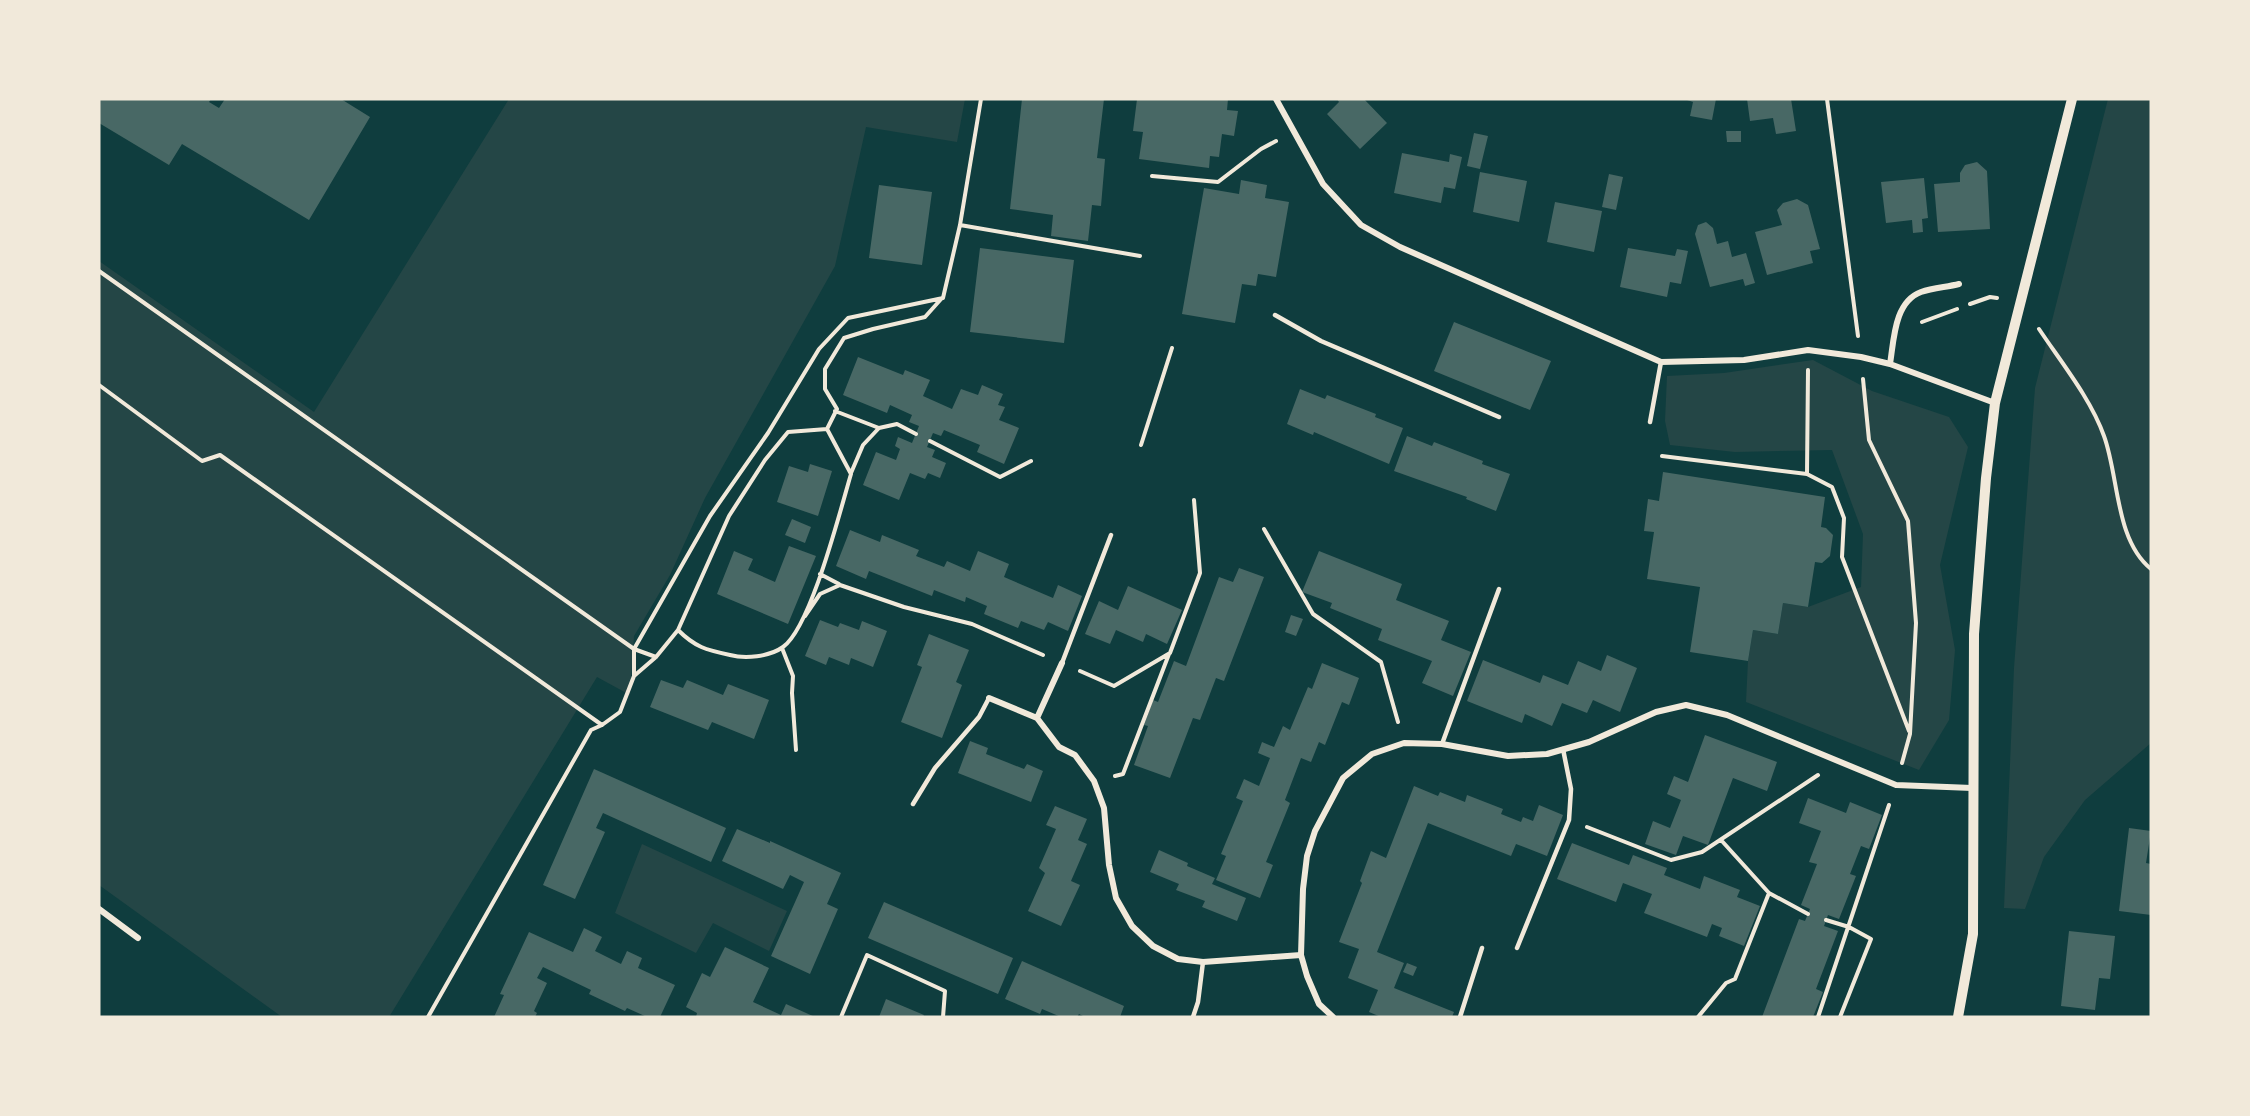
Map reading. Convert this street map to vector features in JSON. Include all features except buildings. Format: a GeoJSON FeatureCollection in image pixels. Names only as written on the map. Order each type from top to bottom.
{"type":"FeatureCollection","features":[{"type":"Feature","properties":{"kind":"street"},"geometry":{"type":"LineString","coordinates":[[1276,99],[1323,184],[1360,225],[1400,247],[1661,362],[1744,360],[1808,350],[1861,357],[1890,364],[1995,403]]}},
{"type":"Feature","properties":{"kind":"street"},"geometry":{"type":"LineString","coordinates":[[1958,1017],[1973,934],[1974,634],[1986,478],[1995,403],[2072,99]]}},
{"type":"Feature","properties":{"kind":"street"},"geometry":{"type":"LineString","coordinates":[[1890,364],[1901,309],[1918,292],[1959,284]]}},
{"type":"Feature","properties":{"kind":"street"},"geometry":{"type":"LineString","coordinates":[[1037,718],[1062,663]]}},
{"type":"Feature","properties":{"kind":"street"},"geometry":{"type":"LineString","coordinates":[[989,698],[1037,718],[1059,747],[1075,755],[1094,780],[1104,808],[1109,865],[1116,898],[1132,926],[1153,945],[1178,959],[1203,962],[1301,955]]}},
{"type":"Feature","properties":{"kind":"street"},"geometry":{"type":"LineString","coordinates":[[1333,1017],[1319,1004],[1306,976],[1301,955],[1303,889],[1307,856],[1316,831],[1343,778],[1372,754],[1404,743],[1442,744],[1508,756],[1547,754],[1589,742],[1656,712],[1686,705],[1727,715],[1896,785],[1972,788]]}},
{"type":"Feature","properties":{"kind":"street"},"geometry":{"type":"LineString","coordinates":[[99,909],[138,938]]}},
{"type":"Feature","properties":{"kind":"lane"},"geometry":{"type":"LineString","coordinates":[[1275,315],[1321,341],[1499,417]]}},
{"type":"Feature","properties":{"kind":"lane"},"geometry":{"type":"LineString","coordinates":[[1650,422],[1661,362]]}},
{"type":"Feature","properties":{"kind":"lane"},"geometry":{"type":"LineString","coordinates":[[1062,663],[1111,536]]}},
{"type":"Feature","properties":{"kind":"lane"},"geometry":{"type":"LineString","coordinates":[[1442,744],[1499,589]]}},
{"type":"Feature","properties":{"kind":"lane"},"geometry":{"type":"LineString","coordinates":[[914,804],[935,768],[979,717],[989,698]]}},
{"type":"Feature","properties":{"kind":"lane"},"geometry":{"type":"LineString","coordinates":[[1517,948],[1569,820],[1571,789],[1563,750]]}},
{"type":"Feature","properties":{"kind":"lane"},"geometry":{"type":"LineString","coordinates":[[1460,1017],[1482,948]]}},
{"type":"Feature","properties":{"kind":"lane"},"geometry":{"type":"LineString","coordinates":[[1193,1017],[1198,1002],[1203,962]]}},
{"type":"Feature","properties":{"kind":"path"},"geometry":{"type":"LineString","coordinates":[[827,429],[837,409],[825,389],[825,369],[844,338],[926,317],[942,298],[960,225],[981,99]]}},
{"type":"Feature","properties":{"kind":"path"},"geometry":{"type":"LineString","coordinates":[[1818,1017],[1896,785],[1910,734],[1916,623],[1908,521],[1869,440],[1861,357],[1827,99]]}},
{"type":"Feature","properties":{"kind":"path"},"geometry":{"type":"LineString","coordinates":[[1152,176],[1218,182],[1261,149]]}},
{"type":"Feature","properties":{"kind":"path"},"geometry":{"type":"LineString","coordinates":[[960,225],[1140,256]]}},
{"type":"Feature","properties":{"kind":"path"},"geometry":{"type":"LineString","coordinates":[[99,271],[634,649],[656,657]]}},
{"type":"Feature","properties":{"kind":"path"},"geometry":{"type":"LineString","coordinates":[[1969,305],[1990,297],[2043,306],[2039,329],[2081,391],[2104,435],[2116,478],[2125,531],[2144,563],[2151,569]]}},
{"type":"Feature","properties":{"kind":"path"},"geometry":{"type":"LineString","coordinates":[[428,1017],[591,730],[620,712],[634,676],[634,649],[710,516],[768,433],[819,349],[848,318],[942,298]]}},
{"type":"Feature","properties":{"kind":"path"},"geometry":{"type":"LineString","coordinates":[[1895,331],[1958,309]]}},
{"type":"Feature","properties":{"kind":"path"},"geometry":{"type":"LineString","coordinates":[[1141,445],[1172,348]]}},
{"type":"Feature","properties":{"kind":"path"},"geometry":{"type":"LineString","coordinates":[[1807,474],[1808,350]]}},
{"type":"Feature","properties":{"kind":"path"},"geometry":{"type":"LineString","coordinates":[[99,385],[202,461],[220,455],[602,725]]}},
{"type":"Feature","properties":{"kind":"path"},"geometry":{"type":"LineString","coordinates":[[835,411],[879,428],[897,424],[916,434]]}},
{"type":"Feature","properties":{"kind":"path"},"geometry":{"type":"LineString","coordinates":[[805,616],[851,474],[863,446],[879,428]]}},
{"type":"Feature","properties":{"kind":"path"},"geometry":{"type":"LineString","coordinates":[[634,676],[656,657],[678,630],[729,516],[765,460],[788,432],[827,429]]}},
{"type":"Feature","properties":{"kind":"path"},"geometry":{"type":"LineString","coordinates":[[827,429],[851,474]]}},
{"type":"Feature","properties":{"kind":"path"},"geometry":{"type":"LineString","coordinates":[[930,441],[1000,477],[1031,461]]}},
{"type":"Feature","properties":{"kind":"path"},"geometry":{"type":"LineString","coordinates":[[1662,456],[1807,474],[1832,486],[1844,518],[1842,557],[1910,734]]}},
{"type":"Feature","properties":{"kind":"path"},"geometry":{"type":"LineString","coordinates":[[1094,780],[1123,774],[1200,573],[1194,500]]}},
{"type":"Feature","properties":{"kind":"path"},"geometry":{"type":"LineString","coordinates":[[1264,529],[1313,614],[1381,662],[1404,743]]}},
{"type":"Feature","properties":{"kind":"path"},"geometry":{"type":"LineString","coordinates":[[820,574],[840,585],[904,607],[972,624],[1113,686],[1170,653]]}},
{"type":"Feature","properties":{"kind":"path"},"geometry":{"type":"LineString","coordinates":[[678,630],[692,644],[740,658],[763,655],[782,648],[792,637],[820,594],[840,585]]}},
{"type":"Feature","properties":{"kind":"path"},"geometry":{"type":"LineString","coordinates":[[782,648],[793,676],[796,750]]}},
{"type":"Feature","properties":{"kind":"path"},"geometry":{"type":"LineString","coordinates":[[1569,820],[1671,860],[1702,852],[1721,840],[1817,776],[1828,756]]}},
{"type":"Feature","properties":{"kind":"path"},"geometry":{"type":"LineString","coordinates":[[1721,840],[1768,893],[1808,914]]}},
{"type":"Feature","properties":{"kind":"path"},"geometry":{"type":"LineString","coordinates":[[1698,1017],[1726,982],[1735,979],[1768,893]]}},
{"type":"Feature","properties":{"kind":"path"},"geometry":{"type":"LineString","coordinates":[[1826,920],[1849,927],[1871,939],[1840,1017]]}},
{"type":"Feature","properties":{"kind":"path"},"geometry":{"type":"LineString","coordinates":[[840,1017],[867,955],[945,991],[943,1017]]}},
{"type":"Feature","properties":{"kind":"shaded area"},"geometry":{"type":"Polygon","coordinates":[[[509,99],[965,99],[957,142],[866,127],[835,266],[705,498],[670,575],[634,636],[630,695],[597,677],[389,1017],[282,1017],[99,885],[99,261],[314,412],[509,99]]]}},
{"type":"Feature","properties":{"kind":"shaded area"},"geometry":{"type":"Polygon","coordinates":[[[2108,99],[2151,99],[2151,743],[2085,800],[2044,857],[2025,909],[2004,908],[2014,668],[2035,388],[2108,99]]]}},
{"type":"Feature","properties":{"kind":"shaded area"},"geometry":{"type":"Polygon","coordinates":[[[1813,360],[1872,391],[1949,417],[1968,447],[1940,565],[1955,650],[1949,720],[1919,770],[1746,702],[1748,661],[1753,630],[1778,634],[1783,603],[1808,607],[1861,587],[1863,534],[1832,450],[1735,452],[1670,445],[1665,421],[1667,376],[1724,373],[1813,360]]]}},
{"type":"Feature","properties":{"kind":"shaded area"},"geometry":{"type":"Polygon","coordinates":[[[642,844],[787,911],[769,951],[713,923],[696,953],[615,913],[642,844]]]}}]}
